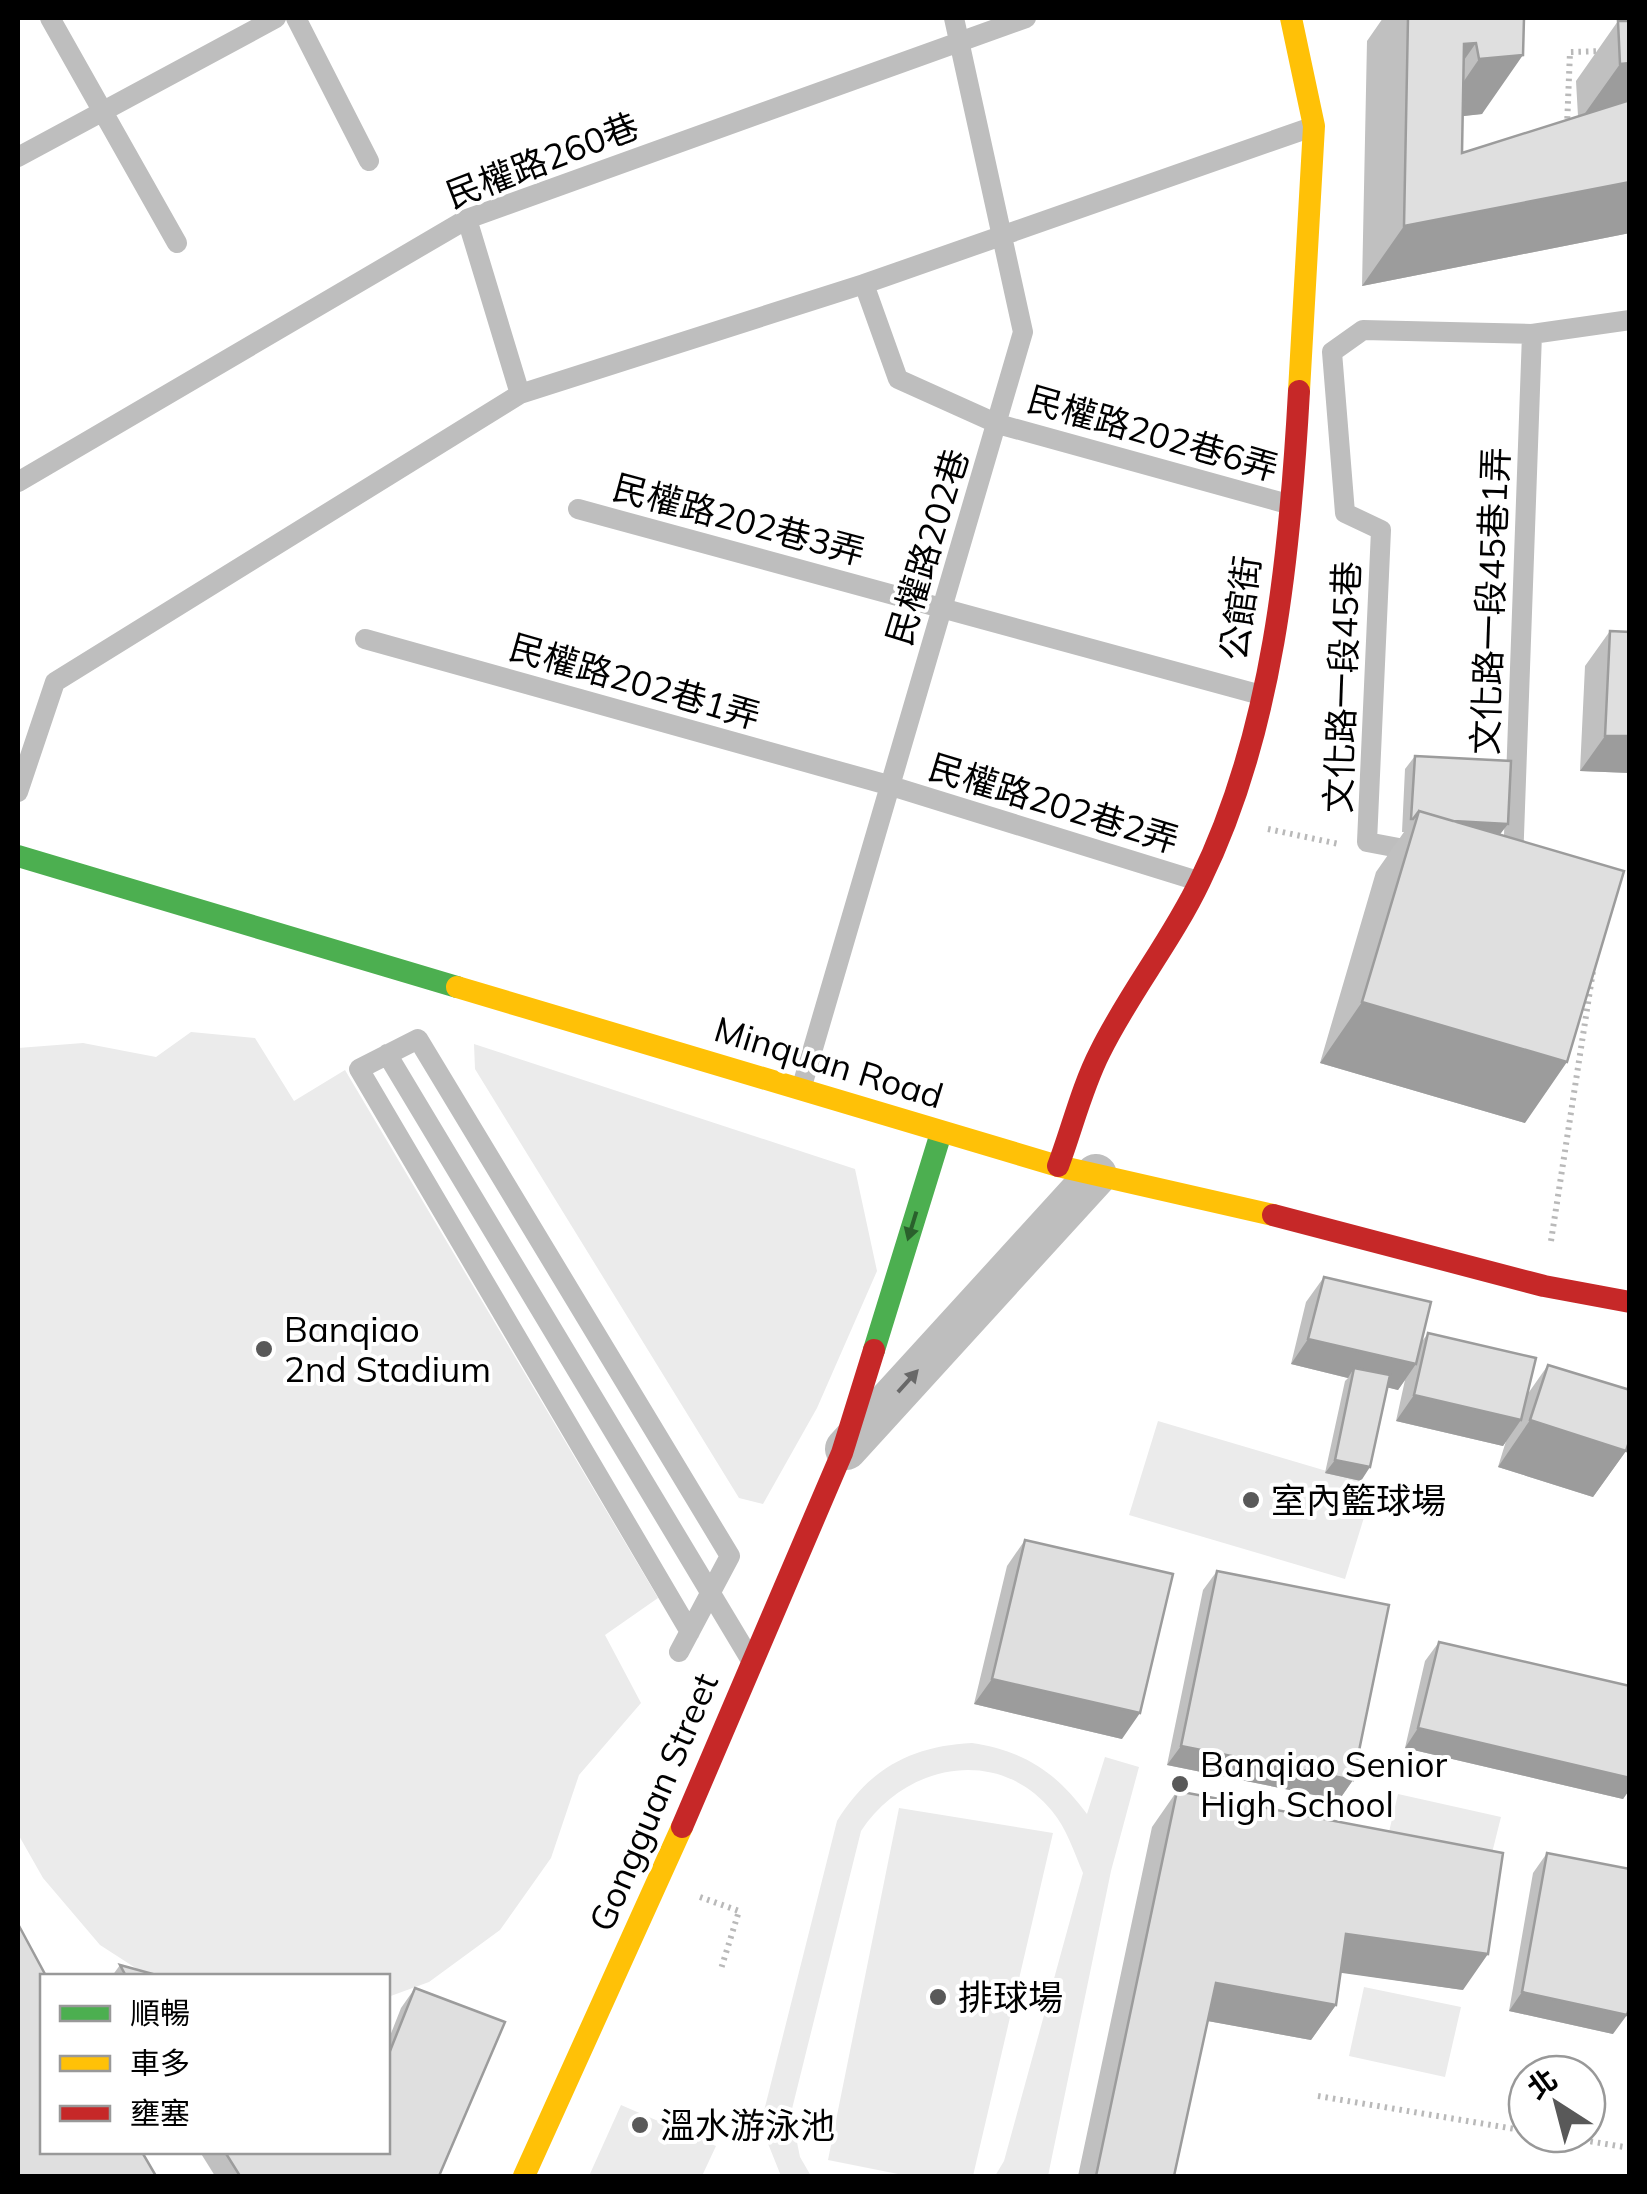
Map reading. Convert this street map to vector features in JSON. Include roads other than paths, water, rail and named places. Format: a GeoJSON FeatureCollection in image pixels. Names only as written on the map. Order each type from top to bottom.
{"type":"FeatureCollection","features":[{"type":"Feature","properties":{"kind":"street","name":"公館街"},"geometry":{"type":"LineString","coordinates":[[1077,1171],[1099,1053],[1200,882],[1226,819],[1264,696],[1290,505],[1314,126],[1291,18]]}},
{"type":"Feature","properties":{"kind":"street","name":"Minquan Road"},"geometry":{"type":"LineString","coordinates":[[18,856],[1077,1171],[1188,1194],[1544,1286],[1630,1302]]}},
{"type":"Feature","properties":{"kind":"street","name":"Gongguan Street"},"geometry":{"type":"LineString","coordinates":[[524,2176],[650,1901],[842,1453],[940,1133]]}},
{"type":"Feature","properties":{"kind":"street"},"geometry":{"type":"LineString","coordinates":[[842,1453],[1077,1171]]}},
{"type":"Feature","properties":{"kind":"lane"},"geometry":{"type":"LineString","coordinates":[[50,18],[177,243]]}},
{"type":"Feature","properties":{"kind":"lane"},"geometry":{"type":"LineString","coordinates":[[24,154],[276,18]]}},
{"type":"Feature","properties":{"kind":"lane"},"geometry":{"type":"LineString","coordinates":[[296,18],[369,161]]}},
{"type":"Feature","properties":{"kind":"lane","name":"民權路202巷"},"geometry":{"type":"LineString","coordinates":[[801,1090],[1024,332],[954,18]]}},
{"type":"Feature","properties":{"kind":"lane","name":"民權路260巷"},"geometry":{"type":"LineString","coordinates":[[18,482],[467,219],[1026,18]]}},
{"type":"Feature","properties":{"kind":"lane"},"geometry":{"type":"LineString","coordinates":[[18,792],[54,682],[520,394],[864,284],[1314,126]]}},
{"type":"Feature","properties":{"kind":"lane"},"geometry":{"type":"LineString","coordinates":[[467,219],[520,394]]}},
{"type":"Feature","properties":{"kind":"lane","name":"民權路202巷6弄"},"geometry":{"type":"LineString","coordinates":[[864,284],[898,379],[998,424],[1290,505]]}},
{"type":"Feature","properties":{"kind":"lane"},"geometry":{"type":"LineString","coordinates":[[1532,334],[1630,320]]}},
{"type":"Feature","properties":{"kind":"lane","name":"文化路一段45巷"},"geometry":{"type":"LineString","coordinates":[[1440,856],[1368,842],[1381,530],[1345,513],[1332,352],[1363,330],[1532,334]]}},
{"type":"Feature","properties":{"kind":"lane","name":"文化路一段45巷1弄"},"geometry":{"type":"LineString","coordinates":[[1513,870],[1532,334]]}},
{"type":"Feature","properties":{"kind":"lane","name":"民權路202巷3弄"},"geometry":{"type":"LineString","coordinates":[[578,509],[1264,696]]}},
{"type":"Feature","properties":{"kind":"lane","name":"民權路202巷1弄"},"geometry":{"type":"LineString","coordinates":[[365,639],[888,785]]}},
{"type":"Feature","properties":{"kind":"lane","name":"民權路202巷2弄"},"geometry":{"type":"LineString","coordinates":[[888,785],[1200,882]]}},
{"type":"Feature","properties":{"kind":"lane"},"geometry":{"type":"LineString","coordinates":[[679,1652],[690,1632],[730,1556],[418,1039],[359,1069],[690,1632]]}},
{"type":"Feature","properties":{"kind":"lane"},"geometry":{"type":"LineString","coordinates":[[387,1054],[752,1662]]}},
{"type":"Feature","properties":{"kind":"place","name":"Banqiao 2nd Stadium"},"geometry":{"type":"Point","coordinates":[264,1349]}},
{"type":"Feature","properties":{"kind":"place","name":"室內籃球場"},"geometry":{"type":"Point","coordinates":[1251,1500]}},
{"type":"Feature","properties":{"kind":"place","name":"Banqiao Senior High School"},"geometry":{"type":"Point","coordinates":[1180,1784]}},
{"type":"Feature","properties":{"kind":"place","name":"排球場"},"geometry":{"type":"Point","coordinates":[938,1997]}},
{"type":"Feature","properties":{"kind":"place","name":"溫水游泳池"},"geometry":{"type":"Point","coordinates":[640,2125]}}]}
